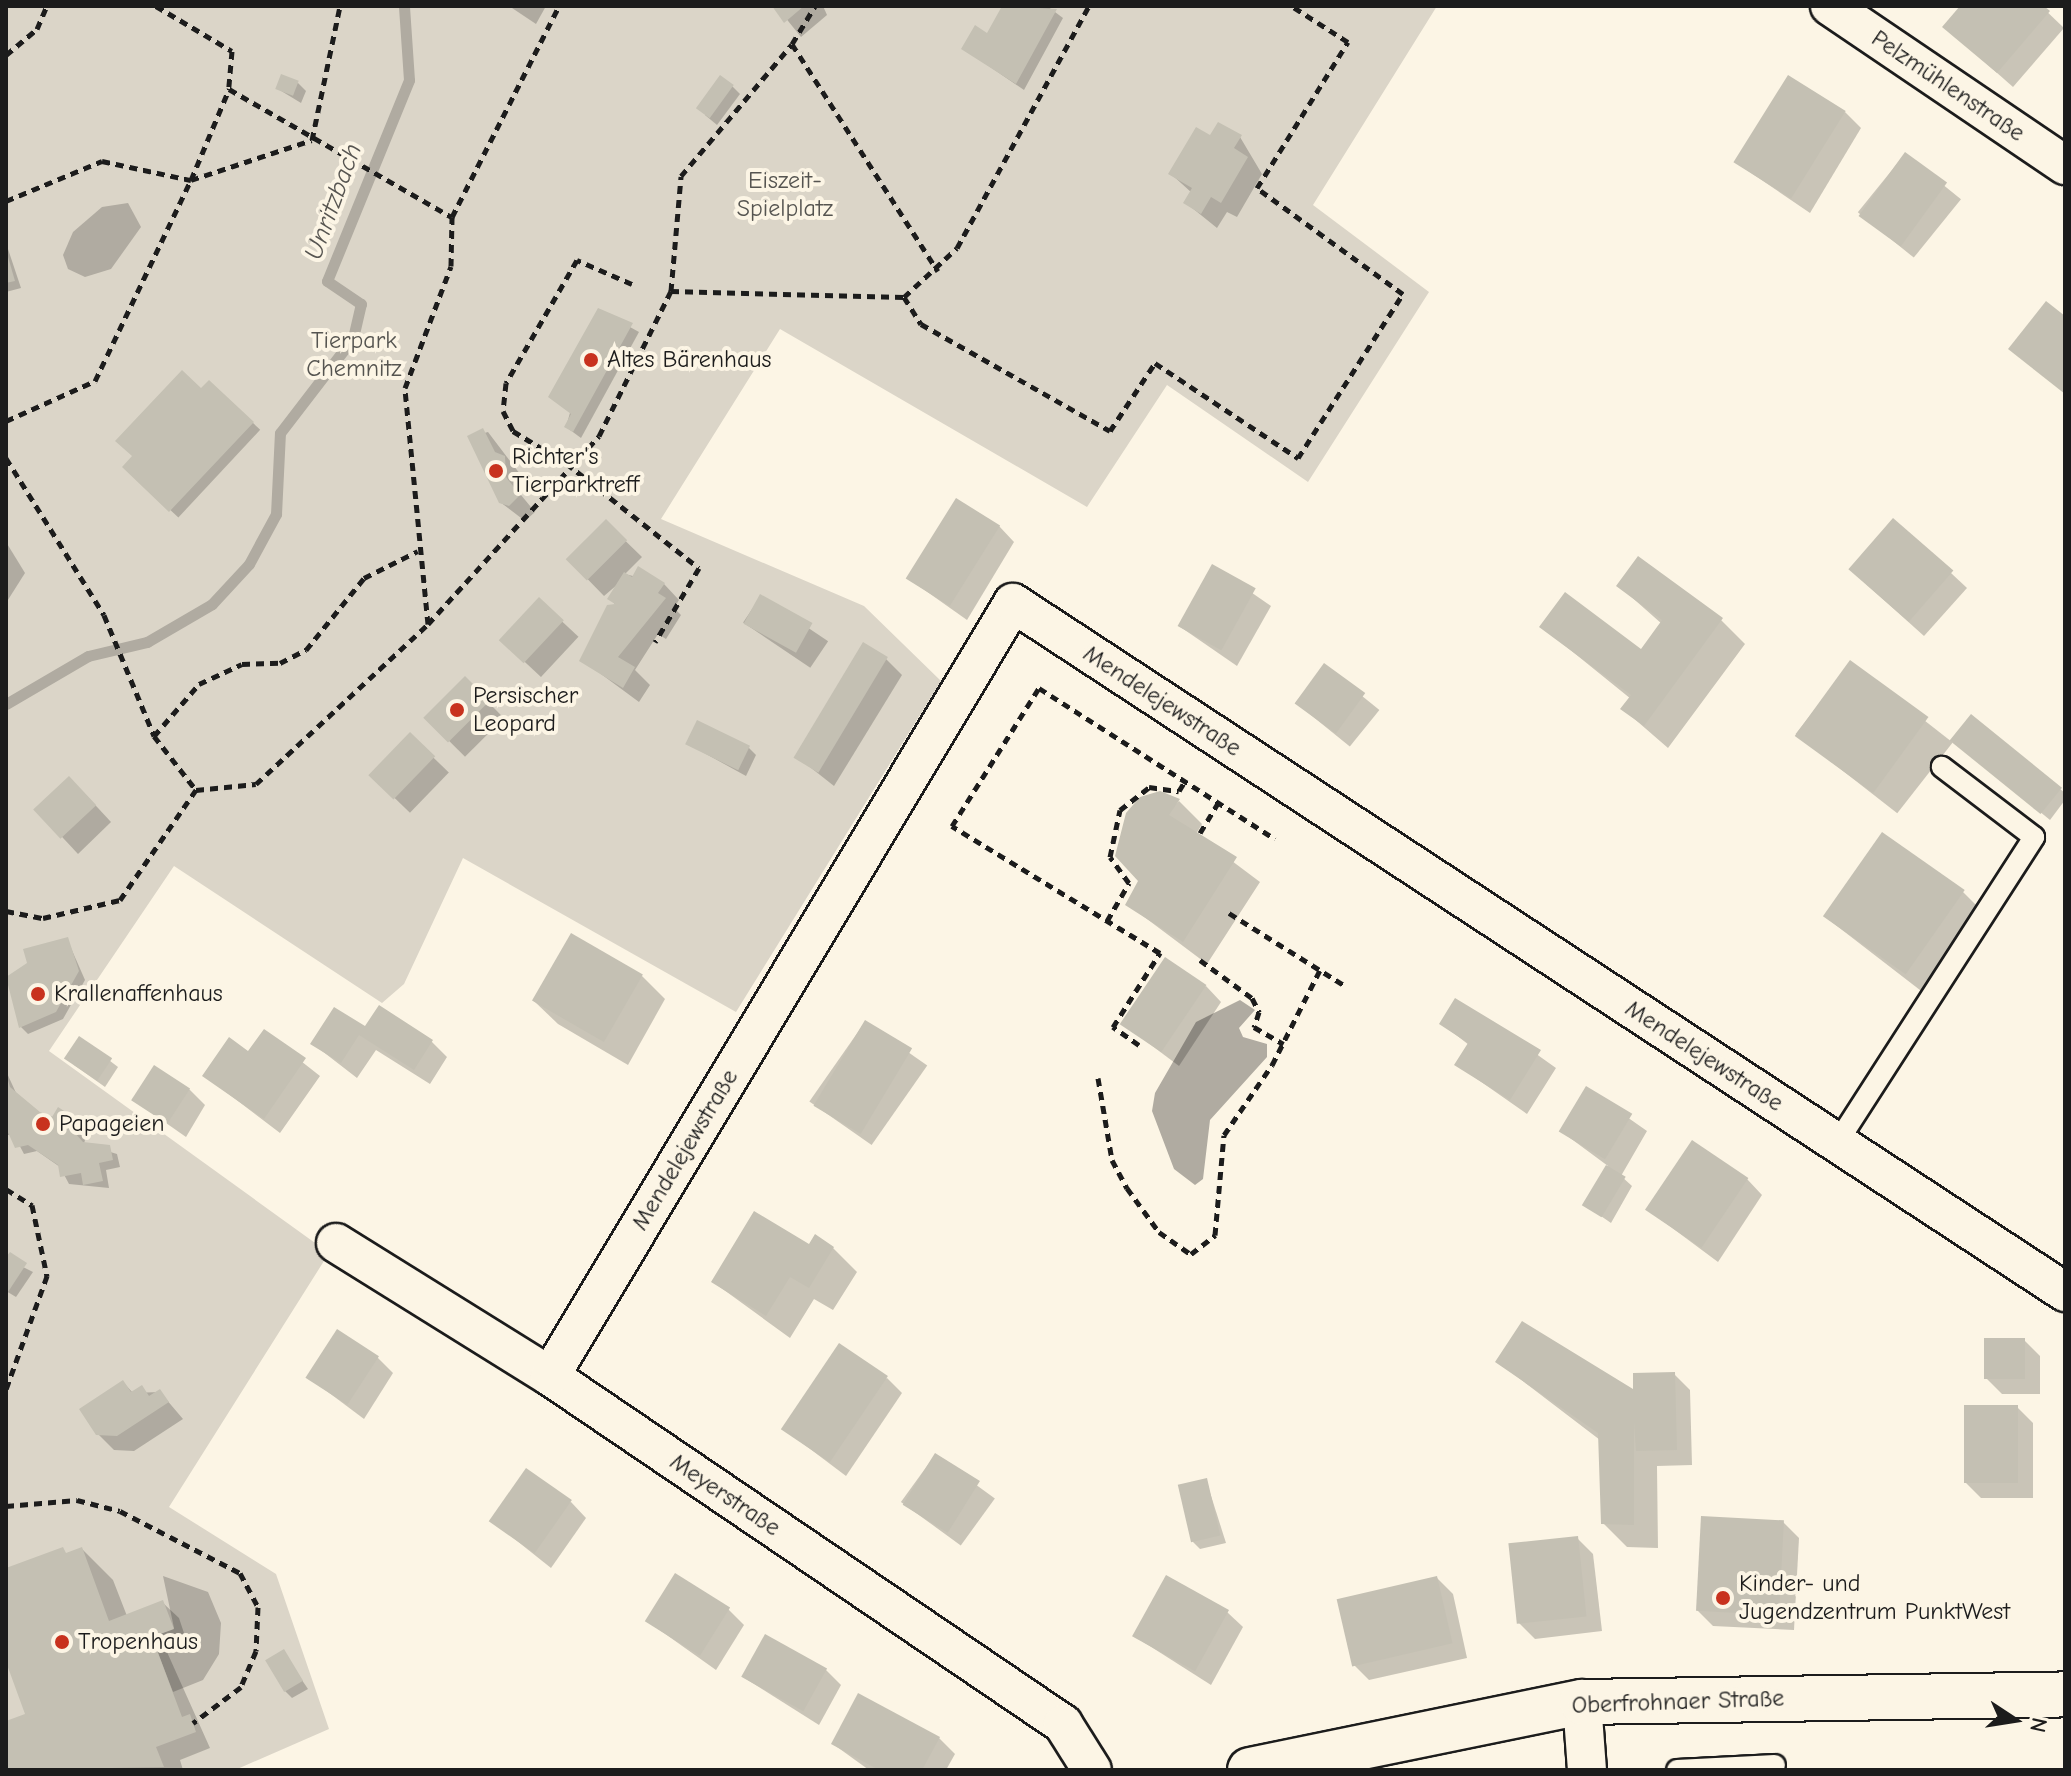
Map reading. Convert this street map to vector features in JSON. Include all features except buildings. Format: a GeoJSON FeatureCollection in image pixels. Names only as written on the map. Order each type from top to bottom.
{"type":"FeatureCollection","features":[{"type":"Feature","properties":{"kind":"main road","name":"Oberfrohnaer Straße"},"geometry":{"type":"LineString","coordinates":[[1250,1770],[1582,1702],[2065,1694]]}},
{"type":"Feature","properties":{"kind":"street","name":"Pelzmühlenstraße"},"geometry":{"type":"LineString","coordinates":[[1830,6],[2065,165]]}},
{"type":"Feature","properties":{"kind":"street","name":"Mendelejewstraße"},"geometry":{"type":"LineString","coordinates":[[550,1376],[1013,603],[2065,1292]]}},
{"type":"Feature","properties":{"kind":"street","name":"Meyerstraße"},"geometry":{"type":"LineString","coordinates":[[336,1243],[550,1376],[1063,1724],[1092,1770]]}},
{"type":"Feature","properties":{"kind":"street"},"geometry":{"type":"LineString","coordinates":[[1582,1702],[1587,1770]]}},
{"type":"Feature","properties":{"kind":"lane"},"geometry":{"type":"LineString","coordinates":[[1837,1143],[2034,837],[1942,767]]}},
{"type":"Feature","properties":{"kind":"lane"},"geometry":{"type":"LineString","coordinates":[[1677,1770],[1775,1765]]}},
{"type":"Feature","properties":{"kind":"path"},"geometry":{"type":"LineString","coordinates":[[6,55],[37,29],[47,6]]}},
{"type":"Feature","properties":{"kind":"path"},"geometry":{"type":"LineString","coordinates":[[6,421],[95,381],[191,180],[229,89],[232,51],[156,6]]}},
{"type":"Feature","properties":{"kind":"path"},"geometry":{"type":"LineString","coordinates":[[312,140],[340,6]]}},
{"type":"Feature","properties":{"kind":"path"},"geometry":{"type":"LineString","coordinates":[[428,624],[418,551],[405,388],[451,266],[452,217],[559,6]]}},
{"type":"Feature","properties":{"kind":"path"},"geometry":{"type":"LineString","coordinates":[[6,911],[43,918],[120,900],[196,790],[256,784],[428,624],[566,463],[599,436],[671,291],[681,176],[792,44],[815,6]]}},
{"type":"Feature","properties":{"kind":"path"},"geometry":{"type":"LineString","coordinates":[[671,291],[904,297],[938,271],[957,248],[1089,6]]}},
{"type":"Feature","properties":{"kind":"path"},"geometry":{"type":"LineString","coordinates":[[904,297],[921,324],[1110,431],[1155,363],[1298,458],[1403,294],[1257,188],[1348,42],[1292,6]]}},
{"type":"Feature","properties":{"kind":"path"},"geometry":{"type":"LineString","coordinates":[[792,44],[938,271]]}},
{"type":"Feature","properties":{"kind":"path"},"geometry":{"type":"LineString","coordinates":[[229,89],[377,180],[452,217]]}},
{"type":"Feature","properties":{"kind":"path"},"geometry":{"type":"LineString","coordinates":[[6,201],[102,161],[191,180],[312,140]]}},
{"type":"Feature","properties":{"kind":"path"},"geometry":{"type":"LineString","coordinates":[[632,284],[577,260],[506,383],[503,411],[513,431],[566,463],[699,568],[655,642]]}},
{"type":"Feature","properties":{"kind":"path"},"geometry":{"type":"LineString","coordinates":[[6,458],[104,615],[120,666],[154,736],[196,790]]}},
{"type":"Feature","properties":{"kind":"path"},"geometry":{"type":"LineString","coordinates":[[154,736],[199,684],[242,664],[280,663],[306,650],[364,578],[418,551]]}},
{"type":"Feature","properties":{"kind":"path"},"geometry":{"type":"LineString","coordinates":[[1139,1045],[1113,1027],[1160,953],[952,826],[1039,688],[1275,839]]}},
{"type":"Feature","properties":{"kind":"path"},"geometry":{"type":"LineString","coordinates":[[1107,921],[1129,883],[1110,857],[1120,810],[1149,787],[1179,791],[1185,781]]}},
{"type":"Feature","properties":{"kind":"path"},"geometry":{"type":"LineString","coordinates":[[1200,833],[1218,803]]}},
{"type":"Feature","properties":{"kind":"path"},"geometry":{"type":"LineString","coordinates":[[1229,913],[1347,987]]}},
{"type":"Feature","properties":{"kind":"path"},"geometry":{"type":"LineString","coordinates":[[1200,960],[1252,998],[1259,1012],[1254,1027],[1283,1045]]}},
{"type":"Feature","properties":{"kind":"path"},"geometry":{"type":"LineString","coordinates":[[1098,1078],[1112,1160],[1127,1188],[1159,1232],[1191,1254],[1215,1235],[1224,1135],[1283,1045],[1320,970]]}},
{"type":"Feature","properties":{"kind":"path"},"geometry":{"type":"LineString","coordinates":[[6,1189],[32,1205],[47,1276],[6,1389]]}},
{"type":"Feature","properties":{"kind":"path"},"geometry":{"type":"LineString","coordinates":[[6,1506],[77,1500],[120,1511],[240,1573],[258,1607],[256,1651],[241,1687],[193,1723]]}},
{"type":"Feature","properties":{"kind":"green space","name":"Tierpark Chemnitz"},"geometry":{"type":"Polygon","coordinates":[[[6,6],[1437,6],[1313,205],[1429,292],[1308,482],[1167,385],[1087,507],[780,329],[661,519],[864,606],[941,681],[736,1012],[463,858],[404,984],[382,1003],[174,866],[49,1051],[329,1253],[169,1507],[276,1574],[329,1729],[235,1770],[6,1770],[6,6]]]}},
{"type":"Feature","properties":{"kind":"shaded area"},"geometry":{"type":"Polygon","coordinates":[[[128,203],[141,227],[111,269],[85,277],[68,269],[63,255],[73,232],[102,207],[128,203]]]}},
{"type":"Feature","properties":{"kind":"shaded area"},"geometry":{"type":"Polygon","coordinates":[[[6,542],[25,573],[6,603],[6,542]]]}},
{"type":"Feature","properties":{"kind":"shaded area"},"geometry":{"type":"Polygon","coordinates":[[[1240,1000],[1255,1010],[1239,1028],[1243,1037],[1267,1044],[1267,1057],[1210,1120],[1203,1179],[1195,1185],[1174,1169],[1152,1111],[1155,1093],[1196,1022],[1240,1000]]]}},
{"type":"Feature","properties":{"kind":"shaded area"},"geometry":{"type":"Polygon","coordinates":[[[163,1576],[208,1592],[221,1623],[219,1654],[203,1680],[173,1692],[152,1637],[174,1628],[163,1576]]]}},
{"type":"Feature","properties":{"kind":"waterway","name":"Unritzbach"},"geometry":{"type":"LineString","coordinates":[[6,704],[88,656],[147,642],[212,604],[249,564],[276,514],[280,433],[353,338],[361,304],[327,281],[409,80],[404,6]]}},
{"type":"Feature","properties":{"kind":"place","name":"Altes Bärenhaus"},"geometry":{"type":"Point","coordinates":[591,360]}},
{"type":"Feature","properties":{"kind":"place","name":"Richter's Tierparktreff"},"geometry":{"type":"Point","coordinates":[496,471]}},
{"type":"Feature","properties":{"kind":"place","name":"Persischer Leopard"},"geometry":{"type":"Point","coordinates":[457,710]}},
{"type":"Feature","properties":{"kind":"place","name":"Krallenaffenhaus"},"geometry":{"type":"Point","coordinates":[38,994]}},
{"type":"Feature","properties":{"kind":"place","name":"Papageien"},"geometry":{"type":"Point","coordinates":[43,1124]}},
{"type":"Feature","properties":{"kind":"place","name":"Kinder- und Jugendzentrum PunktWest"},"geometry":{"type":"Point","coordinates":[1723,1598]}},
{"type":"Feature","properties":{"kind":"place","name":"Tropenhaus"},"geometry":{"type":"Point","coordinates":[62,1642]}},
{"type":"Feature","properties":{"kind":"park label","name":"Eiszeit- Spielplatz"},"geometry":{"type":"Point","coordinates":[785,195]}}]}
